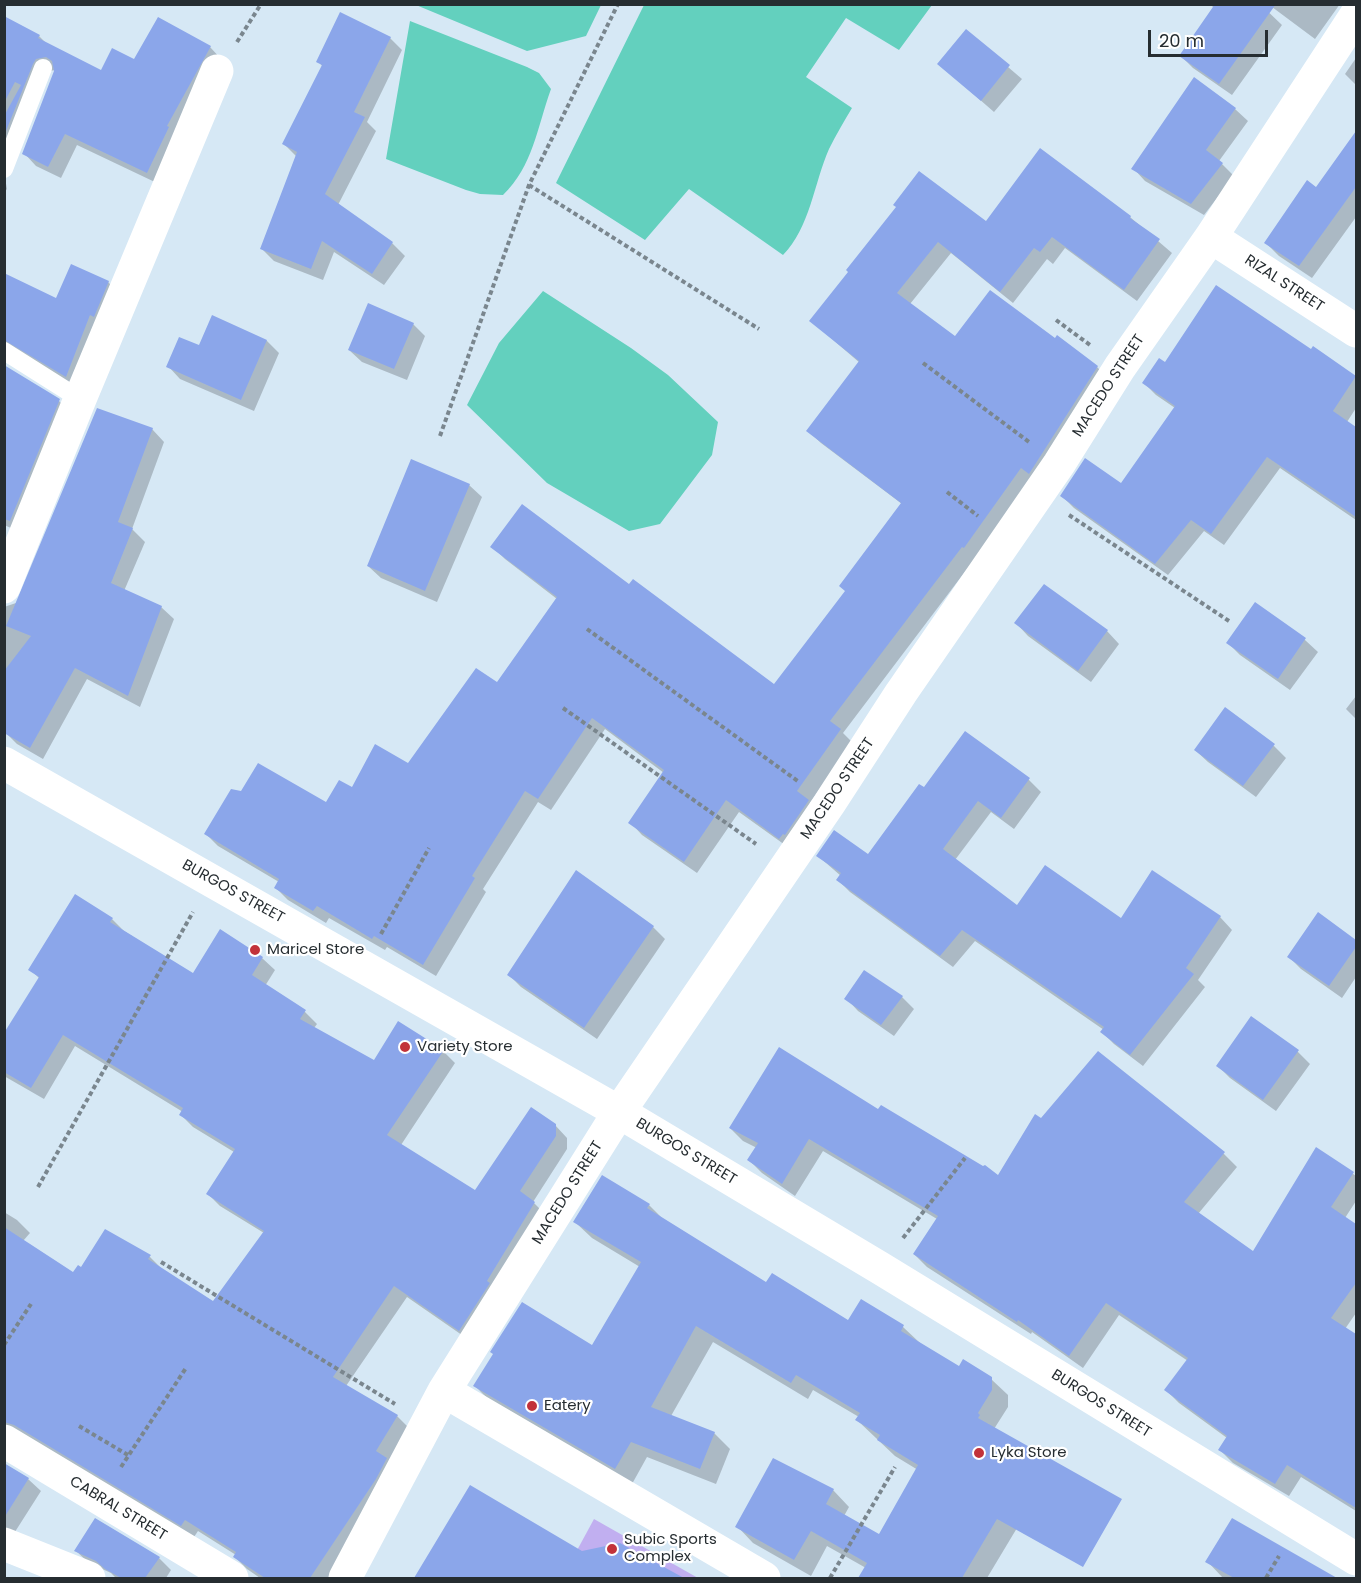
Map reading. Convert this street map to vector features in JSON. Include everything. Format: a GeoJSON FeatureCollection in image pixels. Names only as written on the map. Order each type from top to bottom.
{"type":"FeatureCollection","features":[{"type":"Feature","properties":{"kind":"street","name":"MACEDO STREET"},"geometry":{"type":"LineString","coordinates":[[345,1578],[444,1391],[619,1112],[829,804],[901,693],[1059,464],[1120,367],[1211,237],[1356,15]]}},
{"type":"Feature","properties":{"kind":"street"},"geometry":{"type":"LineString","coordinates":[[4,587],[217,71]]}},
{"type":"Feature","properties":{"kind":"street","name":"RIZAL STREET"},"geometry":{"type":"LineString","coordinates":[[1211,237],[1356,331]]}},
{"type":"Feature","properties":{"kind":"street","name":"BURGOS STREET"},"geometry":{"type":"LineString","coordinates":[[4,763],[619,1112],[880,1268],[1356,1559]]}},
{"type":"Feature","properties":{"kind":"street"},"geometry":{"type":"LineString","coordinates":[[444,1391],[764,1578]]}},
{"type":"Feature","properties":{"kind":"street","name":"CABRAL STREET"},"geometry":{"type":"LineString","coordinates":[[4,1441],[232,1578]]}},
{"type":"Feature","properties":{"kind":"street"},"geometry":{"type":"LineString","coordinates":[[4,1544],[89,1578]]}},
{"type":"Feature","properties":{"kind":"lane"},"geometry":{"type":"LineString","coordinates":[[4,169],[43,68]]}},
{"type":"Feature","properties":{"kind":"lane"},"geometry":{"type":"LineString","coordinates":[[4,351],[80,399]]}},
{"type":"Feature","properties":{"kind":"path"},"geometry":{"type":"LineString","coordinates":[[440,436],[529,185],[618,4]]}},
{"type":"Feature","properties":{"kind":"path"},"geometry":{"type":"LineString","coordinates":[[529,185],[759,330]]}},
{"type":"Feature","properties":{"kind":"path"},"geometry":{"type":"LineString","coordinates":[[922,363],[1059,464]]}},
{"type":"Feature","properties":{"kind":"path"},"geometry":{"type":"LineString","coordinates":[[1038,495],[1228,621]]}},
{"type":"Feature","properties":{"kind":"path"},"geometry":{"type":"LineString","coordinates":[[587,629],[829,804]]}},
{"type":"Feature","properties":{"kind":"path"},"geometry":{"type":"LineString","coordinates":[[563,708],[786,866]]}},
{"type":"Feature","properties":{"kind":"path"},"geometry":{"type":"LineString","coordinates":[[363,966],[429,848]]}},
{"type":"Feature","properties":{"kind":"path"},"geometry":{"type":"LineString","coordinates":[[38,1187],[211,880]]}},
{"type":"Feature","properties":{"kind":"path"},"geometry":{"type":"LineString","coordinates":[[880,1268],[966,1158]]}},
{"type":"Feature","properties":{"kind":"path"},"geometry":{"type":"LineString","coordinates":[[161,1262],[426,1424]]}},
{"type":"Feature","properties":{"kind":"path"},"geometry":{"type":"LineString","coordinates":[[4,1345],[31,1304]]}},
{"type":"Feature","properties":{"kind":"path"},"geometry":{"type":"LineString","coordinates":[[101,1498],[186,1368]]}},
{"type":"Feature","properties":{"kind":"path"},"geometry":{"type":"LineString","coordinates":[[79,1426],[128,1455]]}},
{"type":"Feature","properties":{"kind":"path"},"geometry":{"type":"LineString","coordinates":[[830,1578],[896,1467]]}},
{"type":"Feature","properties":{"kind":"shaded area"},"geometry":{"type":"Polygon","coordinates":[[[644,4],[932,5],[899,50],[846,18],[806,77],[852,108],[829,149],[799,232],[783,255],[689,189],[645,240],[556,183],[644,4]]]}},
{"type":"Feature","properties":{"kind":"shaded area"},"geometry":{"type":"Polygon","coordinates":[[[416,5],[601,5],[586,36],[527,51],[416,5]]]}},
{"type":"Feature","properties":{"kind":"shaded area"},"geometry":{"type":"Polygon","coordinates":[[[410,21],[527,67],[539,73],[551,89],[528,159],[513,184],[503,195],[480,194],[466,190],[386,159],[410,21]]]}},
{"type":"Feature","properties":{"kind":"shaded area"},"geometry":{"type":"Polygon","coordinates":[[[543,291],[668,375],[718,422],[712,455],[660,524],[629,531],[547,483],[467,405],[499,343],[543,291]]]}},
{"type":"Feature","properties":{"kind":"shaded area","name":"Subic Sports Complex"},"geometry":{"type":"Polygon","coordinates":[[[594,1519],[698,1578],[562,1578],[594,1519]]]}},
{"type":"Feature","properties":{"kind":"building"},"geometry":{"type":"Polygon","coordinates":[[[1215,4],[1276,4],[1219,84],[1179,56],[1215,4]]]}},
{"type":"Feature","properties":{"kind":"building"},"geometry":{"type":"Polygon","coordinates":[[[340,12],[391,37],[354,112],[365,117],[325,194],[393,242],[372,274],[322,241],[311,269],[260,249],[297,152],[282,144],[322,65],[316,62],[340,12]]]}},
{"type":"Feature","properties":{"kind":"building"},"geometry":{"type":"Polygon","coordinates":[[[4,16],[40,35],[38,38],[101,70],[112,48],[134,59],[158,17],[211,46],[167,126],[169,127],[147,173],[65,134],[48,167],[22,154],[54,71],[52,61],[46,57],[36,59],[33,64],[4,136],[4,116],[21,85],[15,82],[4,103],[4,16]]]}},
{"type":"Feature","properties":{"kind":"building"},"geometry":{"type":"Polygon","coordinates":[[[966,29],[1010,65],[981,101],[937,64],[966,29]]]}},
{"type":"Feature","properties":{"kind":"building"},"geometry":{"type":"Polygon","coordinates":[[[1194,77],[1236,108],[1206,150],[1223,163],[1191,204],[1131,169],[1194,77]]]}},
{"type":"Feature","properties":{"kind":"building"},"geometry":{"type":"Polygon","coordinates":[[[1356,131],[1356,187],[1299,266],[1264,243],[1307,180],[1316,187],[1356,131]]]}},
{"type":"Feature","properties":{"kind":"building"},"geometry":{"type":"Polygon","coordinates":[[[1040,148],[1160,239],[1124,290],[1052,237],[1040,252],[1034,248],[1000,292],[938,242],[897,293],[955,336],[990,290],[1055,338],[1057,335],[1098,366],[1029,474],[1021,468],[964,548],[962,547],[830,721],[841,729],[797,791],[809,800],[785,835],[783,834],[779,839],[726,800],[684,862],[628,823],[664,770],[592,718],[538,799],[525,791],[472,876],[475,878],[423,965],[374,936],[372,939],[317,906],[313,911],[274,888],[279,879],[204,834],[231,789],[241,791],[258,763],[326,802],[339,780],[352,787],[375,744],[408,763],[476,668],[497,682],[557,597],[490,547],[522,504],[629,584],[633,579],[774,684],[845,591],[839,586],[901,503],[806,431],[859,361],[809,321],[896,207],[893,205],[919,171],[986,221],[1040,148]]]}},
{"type":"Feature","properties":{"kind":"building"},"geometry":{"type":"Polygon","coordinates":[[[71,264],[109,281],[94,317],[90,315],[66,377],[4,340],[4,273],[56,298],[71,264]]]}},
{"type":"Feature","properties":{"kind":"building"},"geometry":{"type":"Polygon","coordinates":[[[1216,285],[1311,349],[1313,346],[1356,376],[1333,411],[1356,427],[1356,517],[1267,457],[1211,534],[1191,520],[1155,564],[1060,496],[1085,458],[1121,483],[1175,406],[1142,383],[1159,358],[1165,362],[1216,285]]]}},
{"type":"Feature","properties":{"kind":"building"},"geometry":{"type":"Polygon","coordinates":[[[368,303],[414,323],[394,369],[348,350],[368,303]]]}},
{"type":"Feature","properties":{"kind":"building"},"geometry":{"type":"Polygon","coordinates":[[[212,315],[267,340],[241,400],[166,367],[179,337],[199,345],[212,315]]]}},
{"type":"Feature","properties":{"kind":"building"},"geometry":{"type":"Polygon","coordinates":[[[4,365],[60,399],[10,521],[4,519],[4,365]]]}},
{"type":"Feature","properties":{"kind":"building"},"geometry":{"type":"Polygon","coordinates":[[[97,408],[153,428],[118,522],[133,528],[111,583],[162,606],[128,696],[75,668],[30,748],[4,733],[4,671],[31,636],[6,626],[97,408]]]}},
{"type":"Feature","properties":{"kind":"building"},"geometry":{"type":"Polygon","coordinates":[[[411,459],[470,484],[425,591],[367,566],[411,459]]]}},
{"type":"Feature","properties":{"kind":"building"},"geometry":{"type":"Polygon","coordinates":[[[1044,584],[1108,630],[1078,671],[1014,623],[1044,584]]]}},
{"type":"Feature","properties":{"kind":"building"},"geometry":{"type":"Polygon","coordinates":[[[1255,602],[1306,638],[1278,679],[1226,643],[1255,602]]]}},
{"type":"Feature","properties":{"kind":"building"},"geometry":{"type":"Polygon","coordinates":[[[1225,707],[1275,744],[1243,786],[1194,750],[1225,707]]]}},
{"type":"Feature","properties":{"kind":"building"},"geometry":{"type":"Polygon","coordinates":[[[965,731],[1030,778],[1001,818],[978,801],[943,849],[1017,905],[1045,865],[1121,918],[1152,870],[1221,916],[1186,968],[1194,974],[1130,1055],[1100,1032],[1104,1027],[962,930],[940,956],[836,880],[841,873],[816,856],[834,830],[868,854],[919,784],[924,787],[965,731]]]}},
{"type":"Feature","properties":{"kind":"building"},"geometry":{"type":"Polygon","coordinates":[[[576,870],[654,926],[584,1028],[507,975],[576,870]]]}},
{"type":"Feature","properties":{"kind":"building"},"geometry":{"type":"Polygon","coordinates":[[[75,894],[113,918],[110,922],[193,973],[220,929],[263,957],[252,975],[306,1010],[300,1019],[374,1060],[398,1021],[444,1050],[387,1135],[475,1190],[531,1107],[556,1124],[556,1136],[520,1191],[535,1202],[487,1281],[490,1283],[459,1331],[394,1286],[333,1377],[398,1415],[376,1451],[387,1458],[376,1479],[310,1578],[265,1578],[233,1557],[236,1552],[185,1520],[181,1526],[14,1425],[4,1422],[4,1227],[73,1272],[78,1265],[81,1267],[105,1229],[151,1255],[148,1259],[213,1301],[264,1231],[206,1194],[235,1149],[179,1115],[183,1108],[63,1035],[31,1088],[4,1072],[4,1033],[39,977],[28,970],[75,894]]]}},
{"type":"Feature","properties":{"kind":"building"},"geometry":{"type":"Polygon","coordinates":[[[1318,912],[1356,940],[1356,947],[1329,986],[1287,957],[1318,912]]]}},
{"type":"Feature","properties":{"kind":"building"},"geometry":{"type":"Polygon","coordinates":[[[864,970],[903,996],[881,1025],[844,999],[864,970]]]}},
{"type":"Feature","properties":{"kind":"building"},"geometry":{"type":"Polygon","coordinates":[[[1251,1016],[1299,1050],[1263,1100],[1216,1066],[1251,1016]]]}},
{"type":"Feature","properties":{"kind":"building"},"geometry":{"type":"Polygon","coordinates":[[[779,1047],[878,1109],[881,1105],[983,1166],[985,1165],[998,1175],[1035,1114],[1041,1118],[1098,1051],[1225,1152],[1184,1202],[1253,1251],[1316,1147],[1354,1172],[1331,1207],[1356,1224],[1356,1283],[1331,1318],[1356,1334],[1356,1508],[1287,1465],[1275,1484],[1218,1450],[1227,1436],[1164,1390],[1188,1358],[1106,1303],[1069,1356],[1018,1320],[1017,1322],[913,1254],[938,1216],[809,1139],[782,1184],[747,1160],[758,1143],[729,1128],[779,1047]]]}},
{"type":"Feature","properties":{"kind":"building"},"geometry":{"type":"Polygon","coordinates":[[[602,1175],[650,1204],[647,1208],[766,1282],[772,1273],[848,1320],[861,1299],[904,1325],[901,1331],[959,1366],[963,1359],[992,1377],[992,1390],[978,1413],[980,1415],[978,1418],[1122,1499],[1083,1567],[997,1519],[962,1578],[858,1578],[867,1563],[811,1531],[794,1560],[735,1527],[773,1458],[834,1489],[826,1504],[879,1534],[918,1465],[877,1440],[880,1435],[855,1420],[860,1413],[796,1375],[791,1383],[696,1326],[651,1407],[715,1432],[700,1469],[631,1442],[615,1469],[473,1386],[493,1354],[490,1352],[522,1302],[592,1345],[641,1262],[573,1222],[602,1175]]]}},
{"type":"Feature","properties":{"kind":"building"},"geometry":{"type":"Polygon","coordinates":[[[4,1463],[29,1478],[4,1518],[4,1463]]]}},
{"type":"Feature","properties":{"kind":"building"},"geometry":{"type":"Polygon","coordinates":[[[470,1485],[582,1551],[620,1543],[684,1578],[414,1578],[470,1485]]]}},
{"type":"Feature","properties":{"kind":"building"},"geometry":{"type":"Polygon","coordinates":[[[95,1518],[160,1557],[145,1578],[121,1578],[96,1561],[74,1551],[95,1518]]]}},
{"type":"Feature","properties":{"kind":"building"},"geometry":{"type":"Polygon","coordinates":[[[1232,1518],[1337,1578],[1234,1578],[1205,1562],[1232,1518]]]}},
{"type":"Feature","properties":{"kind":"place","name":"Maricel Store"},"geometry":{"type":"Point","coordinates":[255,950]}},
{"type":"Feature","properties":{"kind":"place","name":"Variety Store"},"geometry":{"type":"Point","coordinates":[405,1047]}},
{"type":"Feature","properties":{"kind":"place","name":"Eatery"},"geometry":{"type":"Point","coordinates":[532,1406]}},
{"type":"Feature","properties":{"kind":"place","name":"Lyka Store"},"geometry":{"type":"Point","coordinates":[979,1453]}},
{"type":"Feature","properties":{"kind":"place","name":"Subic Sports Complex"},"geometry":{"type":"Point","coordinates":[612,1549]}}]}
